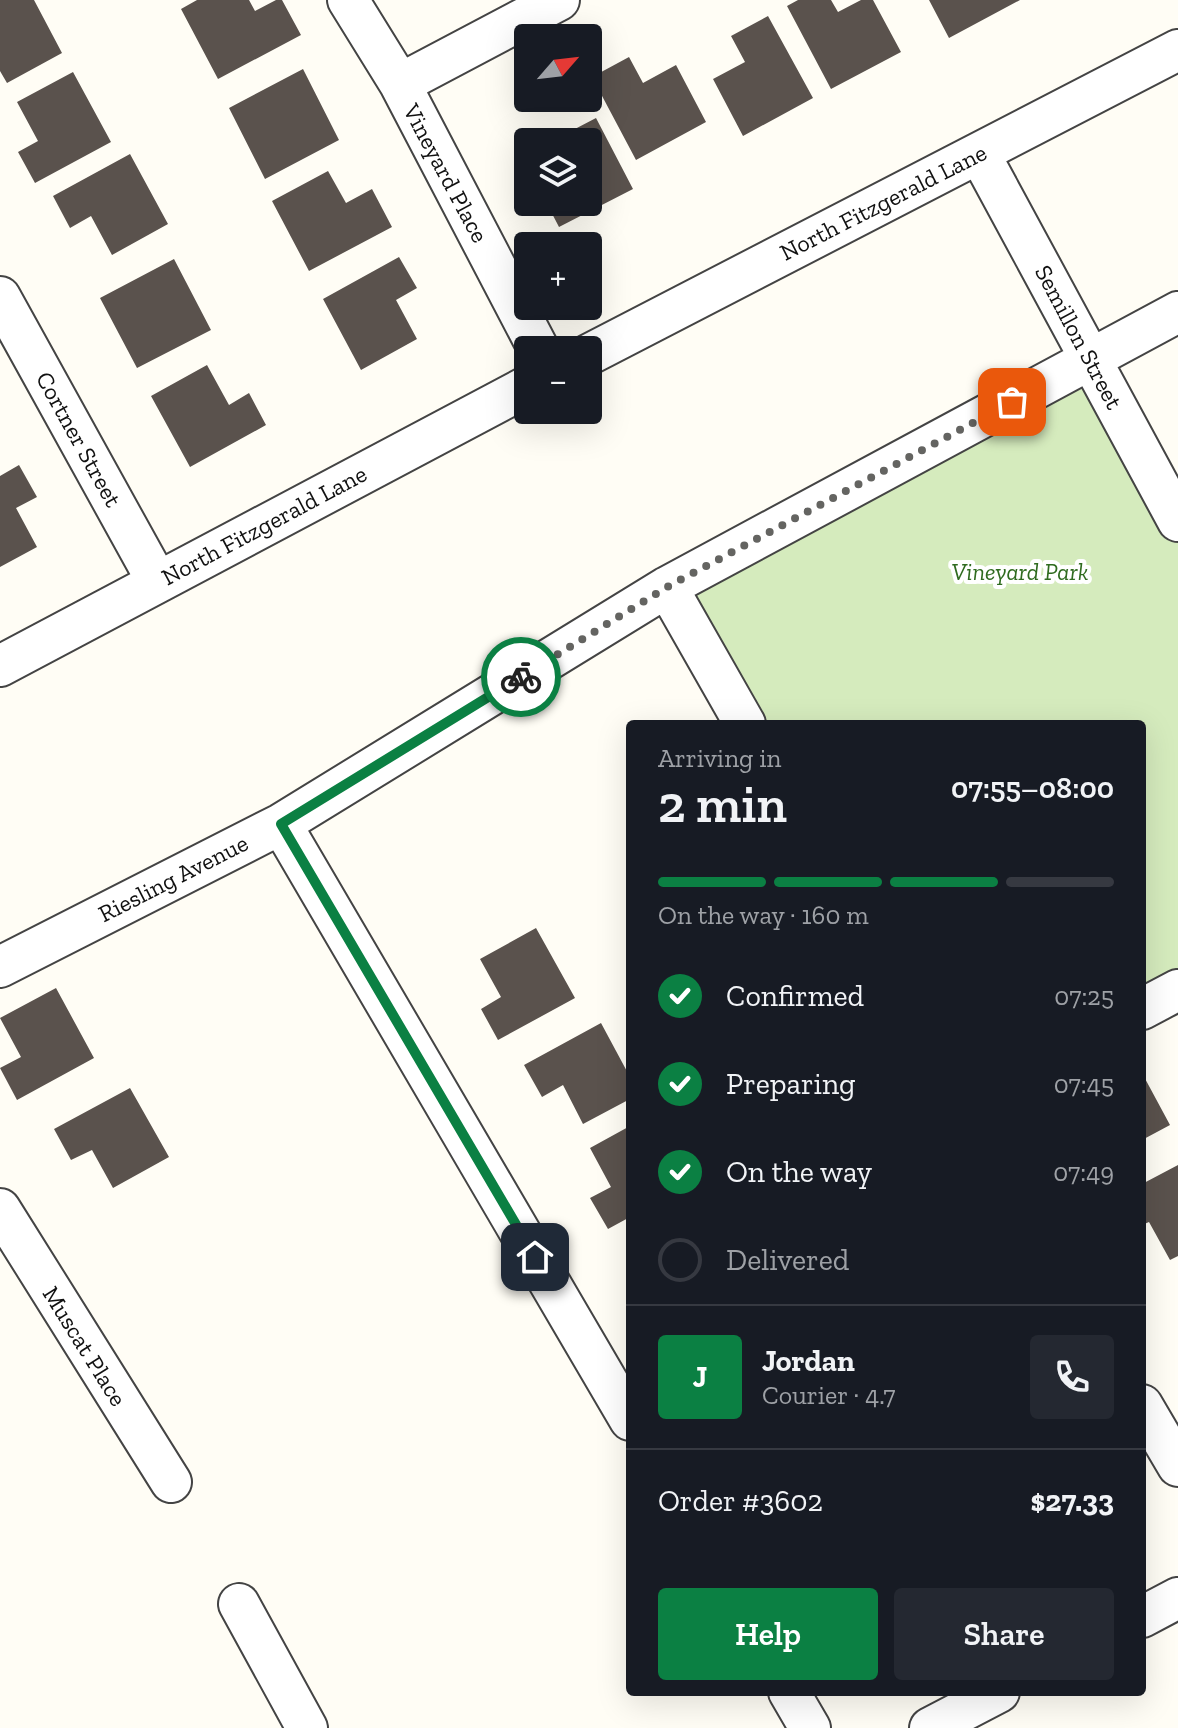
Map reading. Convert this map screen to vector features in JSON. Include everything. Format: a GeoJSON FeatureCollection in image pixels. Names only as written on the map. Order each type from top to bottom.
{"type":"FeatureCollection","features":[{"type":"Feature","properties":{"kind":"street","name":"Vineyard Place"},"geometry":{"type":"LineString","coordinates":[[348,0],[400,84],[532,336]]}},
{"type":"Feature","properties":{"kind":"street"},"geometry":{"type":"LineString","coordinates":[[400,84],[559,0]]}},
{"type":"Feature","properties":{"kind":"street","name":"North Fitzgerald Lane"},"geometry":{"type":"LineString","coordinates":[[602,348],[1178,50]]}},
{"type":"Feature","properties":{"kind":"street","name":"Semillon Street"},"geometry":{"type":"LineString","coordinates":[[979,153],[1178,521]]}},
{"type":"Feature","properties":{"kind":"street","name":"Cortner Street"},"geometry":{"type":"LineString","coordinates":[[0,297],[157,581]]}},
{"type":"Feature","properties":{"kind":"street","name":"Riesling Avenue"},"geometry":{"type":"LineString","coordinates":[[0,967],[281,824],[667,587],[1178,312]]}},
{"type":"Feature","properties":{"kind":"street","name":"North Fitzgerald Lane"},"geometry":{"type":"LineString","coordinates":[[0,666],[514,393]]}},
{"type":"Feature","properties":{"kind":"street"},"geometry":{"type":"LineString","coordinates":[[667,587],[743,720]]}},
{"type":"Feature","properties":{"kind":"street"},"geometry":{"type":"LineString","coordinates":[[281,824],[626,1413]]}},
{"type":"Feature","properties":{"kind":"street"},"geometry":{"type":"LineString","coordinates":[[1146,1007],[1178,990]]}},
{"type":"Feature","properties":{"kind":"street","name":"Muscat Place"},"geometry":{"type":"LineString","coordinates":[[0,1209],[171,1482]]}},
{"type":"Feature","properties":{"kind":"street"},"geometry":{"type":"LineString","coordinates":[[1146,1412],[1178,1466]]}},
{"type":"Feature","properties":{"kind":"street"},"geometry":{"type":"LineString","coordinates":[[1146,1615],[1178,1598]]}},
{"type":"Feature","properties":{"kind":"street"},"geometry":{"type":"LineString","coordinates":[[239,1604],[307,1728]]}},
{"type":"Feature","properties":{"kind":"street"},"geometry":{"type":"LineString","coordinates":[[791,1696],[810,1728]]}},
{"type":"Feature","properties":{"kind":"street"},"geometry":{"type":"LineString","coordinates":[[930,1728],[991,1696]]}},
{"type":"Feature","properties":{"kind":"green space","name":"Vineyard Park"},"geometry":{"type":"Polygon","coordinates":[[[1091,359],[1178,521],[1178,990],[1146,1007],[1146,720],[744,720],[667,587],[1091,359]]]}},
{"type":"Feature","properties":{"kind":"building"},"geometry":{"type":"Polygon","coordinates":[[[0,0],[34,0],[62,53],[7,83],[0,71],[0,0]]]}},
{"type":"Feature","properties":{"kind":"building"},"geometry":{"type":"Polygon","coordinates":[[[197,0],[249,0],[255,11],[282,0],[301,35],[218,79],[181,9],[197,0]]]}},
{"type":"Feature","properties":{"kind":"building"},"geometry":{"type":"Polygon","coordinates":[[[798,0],[831,0],[838,12],[861,0],[873,0],[901,52],[831,89],[787,6],[798,0]]]}},
{"type":"Feature","properties":{"kind":"building"},"geometry":{"type":"Polygon","coordinates":[[[929,0],[1020,0],[949,38],[929,0]]]}},
{"type":"Feature","properties":{"kind":"building"},"geometry":{"type":"Polygon","coordinates":[[[768,16],[813,98],[743,136],[713,79],[745,62],[731,36],[768,16]]]}},
{"type":"Feature","properties":{"kind":"building"},"geometry":{"type":"Polygon","coordinates":[[[629,57],[643,83],[676,65],[706,122],[636,160],[602,96],[602,72],[629,57]]]}},
{"type":"Feature","properties":{"kind":"building"},"geometry":{"type":"Polygon","coordinates":[[[303,69],[339,140],[265,179],[229,108],[303,69]]]}},
{"type":"Feature","properties":{"kind":"building"},"geometry":{"type":"Polygon","coordinates":[[[73,72],[111,142],[35,183],[18,152],[38,141],[17,102],[73,72]]]}},
{"type":"Feature","properties":{"kind":"building"},"geometry":{"type":"Polygon","coordinates":[[[596,118],[601,128],[577,128],[596,118]]]}},
{"type":"Feature","properties":{"kind":"building"},"geometry":{"type":"Polygon","coordinates":[[[602,130],[633,189],[602,205],[602,130]]]}},
{"type":"Feature","properties":{"kind":"building"},"geometry":{"type":"Polygon","coordinates":[[[130,154],[168,224],[112,255],[91,216],[70,228],[53,196],[130,154]]]}},
{"type":"Feature","properties":{"kind":"building"},"geometry":{"type":"Polygon","coordinates":[[[328,171],[346,203],[372,189],[392,227],[309,271],[272,201],[328,171]]]}},
{"type":"Feature","properties":{"kind":"building"},"geometry":{"type":"Polygon","coordinates":[[[553,216],[580,216],[559,227],[553,216]]]}},
{"type":"Feature","properties":{"kind":"building"},"geometry":{"type":"Polygon","coordinates":[[[399,257],[417,288],[396,300],[417,339],[361,370],[323,299],[399,257]]]}},
{"type":"Feature","properties":{"kind":"building"},"geometry":{"type":"Polygon","coordinates":[[[174,259],[211,330],[137,368],[100,298],[174,259]]]}},
{"type":"Feature","properties":{"kind":"building"},"geometry":{"type":"Polygon","coordinates":[[[207,365],[229,405],[249,393],[266,425],[190,467],[151,396],[207,365]]]}},
{"type":"Feature","properties":{"kind":"building"},"geometry":{"type":"Polygon","coordinates":[[[19,465],[37,497],[16,508],[37,547],[0,567],[0,476],[19,465]]]}},
{"type":"Feature","properties":{"kind":"building"},"geometry":{"type":"Polygon","coordinates":[[[536,928],[575,998],[498,1040],[481,1009],[501,997],[480,959],[536,928]]]}},
{"type":"Feature","properties":{"kind":"building"},"geometry":{"type":"Polygon","coordinates":[[[56,988],[94,1058],[17,1100],[0,1068],[21,1057],[0,1018],[56,988]]]}},
{"type":"Feature","properties":{"kind":"building"},"geometry":{"type":"Polygon","coordinates":[[[601,1023],[626,1070],[626,1101],[583,1124],[563,1085],[542,1097],[524,1065],[601,1023]]]}},
{"type":"Feature","properties":{"kind":"building"},"geometry":{"type":"Polygon","coordinates":[[[1146,1080],[1170,1125],[1146,1138],[1146,1080]]]}},
{"type":"Feature","properties":{"kind":"building"},"geometry":{"type":"Polygon","coordinates":[[[130,1088],[169,1157],[113,1188],[92,1150],[71,1160],[54,1129],[130,1088]]]}},
{"type":"Feature","properties":{"kind":"building"},"geometry":{"type":"Polygon","coordinates":[[[626,1128],[626,1219],[608,1229],[590,1198],[611,1187],[590,1148],[626,1128]]]}},
{"type":"Feature","properties":{"kind":"building"},"geometry":{"type":"Polygon","coordinates":[[[1178,1165],[1178,1256],[1170,1260],[1149,1222],[1146,1223],[1146,1182],[1178,1165]]]}},
{"type":"Feature","properties":{"kind":"way so far"},"geometry":{"type":"LineString","coordinates":[[521,677],[667,587],[1012,402]]}},
{"type":"Feature","properties":{"kind":"route"},"geometry":{"type":"LineString","coordinates":[[521,677],[281,824],[535,1257]]}}]}
